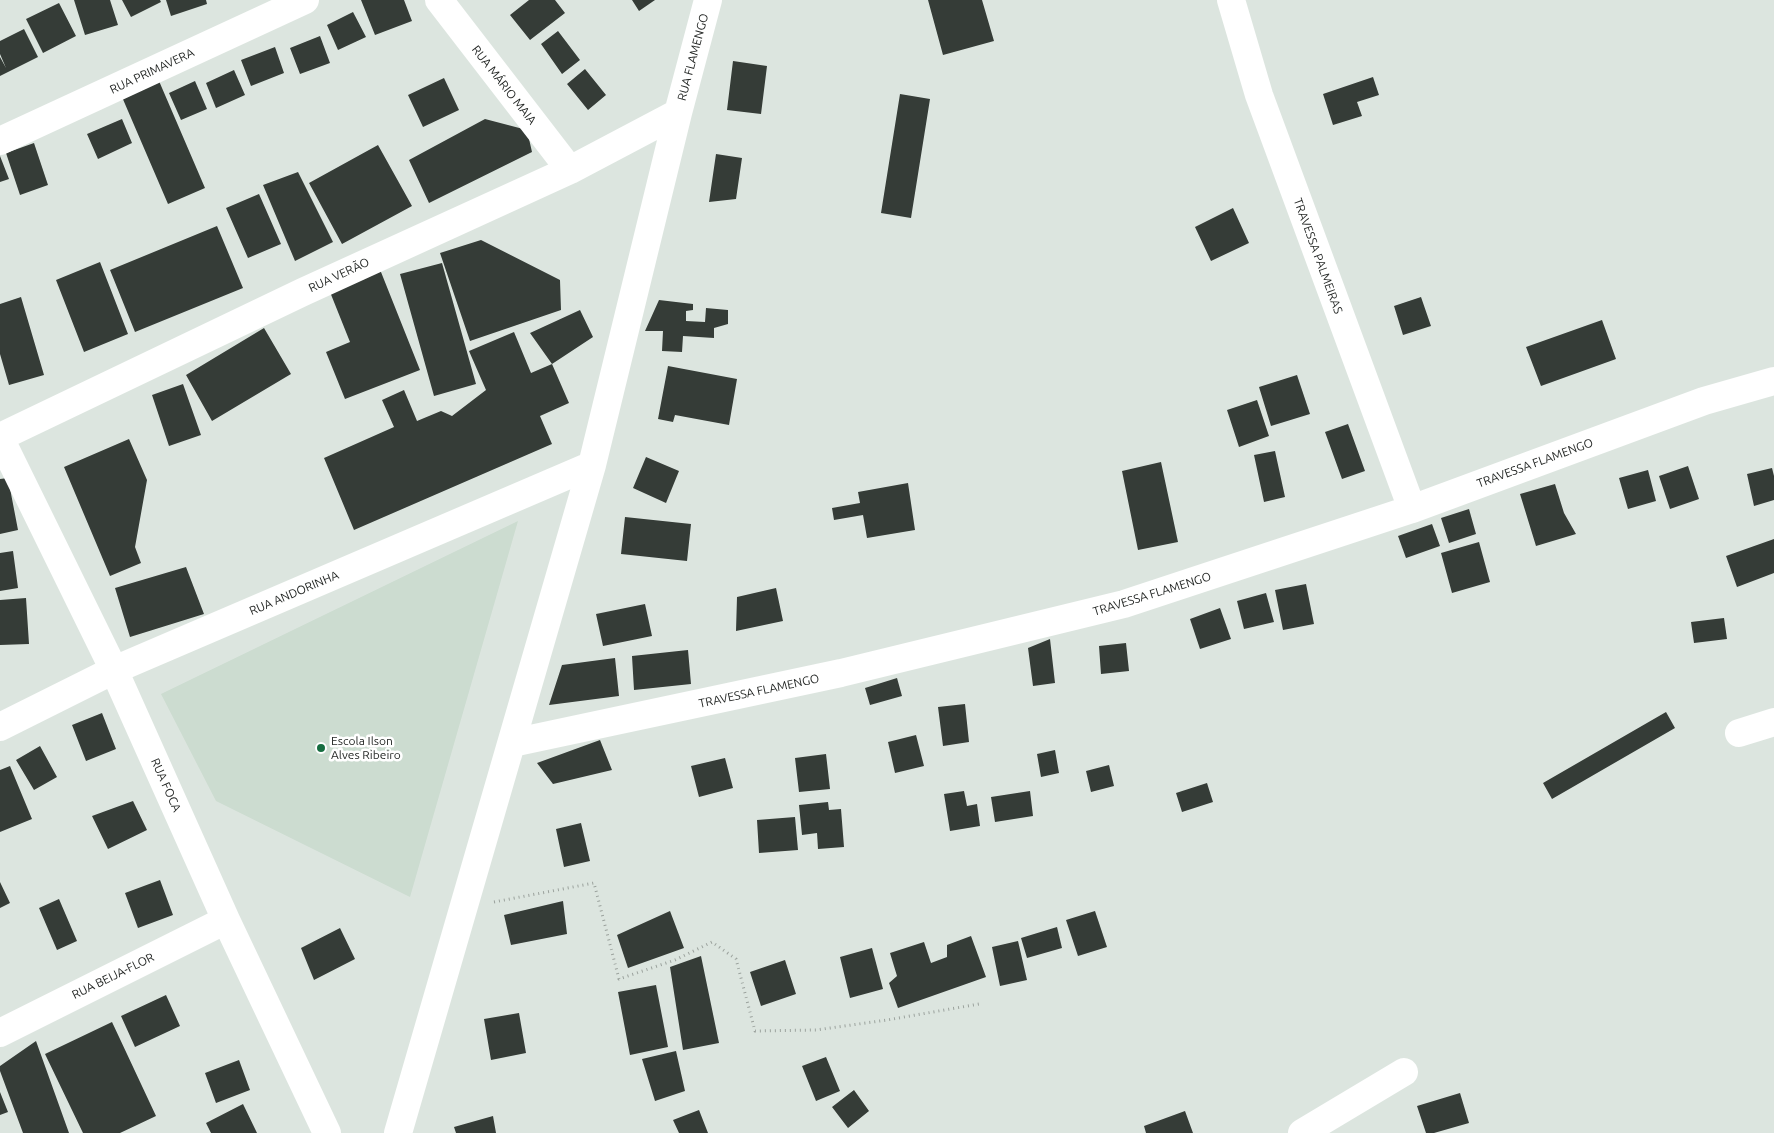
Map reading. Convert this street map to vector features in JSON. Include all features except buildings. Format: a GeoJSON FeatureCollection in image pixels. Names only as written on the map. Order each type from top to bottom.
{"type":"FeatureCollection","features":[{"type":"Feature","properties":{"kind":"street","name":"RUA PRIMAVERA"},"geometry":{"type":"LineString","coordinates":[[0,141],[305,0]]}},
{"type":"Feature","properties":{"kind":"street","name":"RUA MÁRIO MAIA"},"geometry":{"type":"LineString","coordinates":[[439,0],[570,170]]}},
{"type":"Feature","properties":{"kind":"street","name":"RUA FLAMENGO"},"geometry":{"type":"LineString","coordinates":[[398,1133],[592,466],[678,113],[708,0]]}},
{"type":"Feature","properties":{"kind":"street","name":"TRAVESSA PALMEIRAS"},"geometry":{"type":"LineString","coordinates":[[1231,0],[1259,95],[1412,509]]}},
{"type":"Feature","properties":{"kind":"street","name":"RUA VERÃO"},"geometry":{"type":"LineString","coordinates":[[0,438],[303,292],[570,170],[678,113]]}},
{"type":"Feature","properties":{"kind":"street","name":"TRAVESSA FLAMENGO"},"geometry":{"type":"LineString","coordinates":[[512,742],[841,674],[1124,604],[1412,509],[1704,400],[1774,381]]}},
{"type":"Feature","properties":{"kind":"street","name":"RUA FOCA"},"geometry":{"type":"LineString","coordinates":[[0,438],[114,670],[226,920],[327,1133]]}},
{"type":"Feature","properties":{"kind":"street","name":"RUA ANDORINHA"},"geometry":{"type":"LineString","coordinates":[[0,727],[114,670],[592,466]]}},
{"type":"Feature","properties":{"kind":"street"},"geometry":{"type":"LineString","coordinates":[[1739,733],[1774,722]]}},
{"type":"Feature","properties":{"kind":"street","name":"RUA BEIJA-FLOR"},"geometry":{"type":"LineString","coordinates":[[0,1032],[226,920]]}},
{"type":"Feature","properties":{"kind":"street"},"geometry":{"type":"LineString","coordinates":[[1302,1133],[1404,1072]]}},
{"type":"Feature","properties":{"kind":"path"},"geometry":{"type":"LineString","coordinates":[[464,908],[594,883],[619,979],[675,960],[712,942],[736,959],[755,1031],[816,1030],[979,1004]]}},
{"type":"Feature","properties":{"kind":"shaded area","name":"Escola Ilson Alves Ribeiro"},"geometry":{"type":"Polygon","coordinates":[[[518,521],[410,897],[216,801],[161,694],[518,521]]]}},
{"type":"Feature","properties":{"kind":"place","name":"Escola Ilson Alves Ribeiro"},"geometry":{"type":"Point","coordinates":[321,748]}}]}
